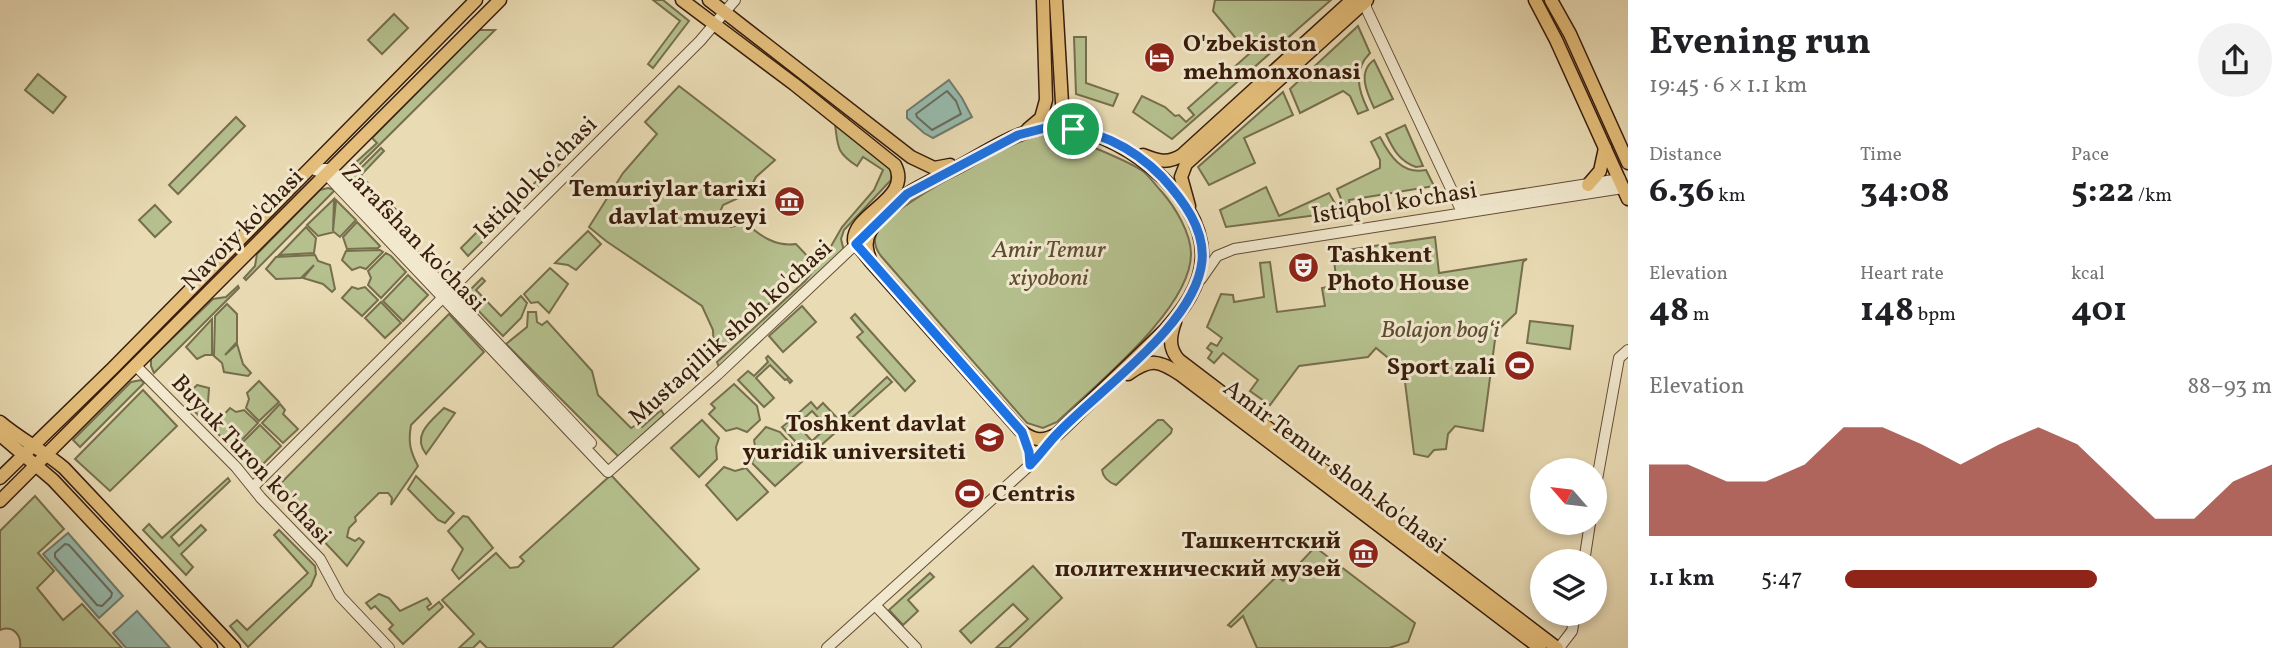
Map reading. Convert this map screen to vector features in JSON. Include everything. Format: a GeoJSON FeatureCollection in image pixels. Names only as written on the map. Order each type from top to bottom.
{"type":"FeatureCollection","features":[{"type":"Feature","properties":{"kind":"main road","name":"Navoiy ko'chasi"},"geometry":{"type":"LineString","coordinates":[[0,478],[476,0]]}},
{"type":"Feature","properties":{"kind":"main road","name":"Navoiy ko'chasi"},"geometry":{"type":"LineString","coordinates":[[7,494],[499,0]]}},
{"type":"Feature","properties":{"kind":"main road"},"geometry":{"type":"LineString","coordinates":[[682,0],[794,84],[896,166],[896,187],[855,231],[853,237],[856,244],[1022,432],[1039,440],[1057,434],[1099,395],[1178,315],[1189,298],[1198,280],[1201,263],[1199,235],[1182,180],[1186,164],[1360,2]]}},
{"type":"Feature","properties":{"kind":"main road"},"geometry":{"type":"LineString","coordinates":[[709,0],[921,163],[941,169],[999,145]]}},
{"type":"Feature","properties":{"kind":"main road"},"geometry":{"type":"LineString","coordinates":[[871,262],[867,253],[867,241],[874,225],[907,194],[1039,121],[1045,108],[1043,0]]}},
{"type":"Feature","properties":{"kind":"main road"},"geometry":{"type":"LineString","coordinates":[[1056,0],[1060,86],[1064,107],[1075,118],[1127,149],[1164,180],[1193,220]]}},
{"type":"Feature","properties":{"kind":"main road"},"geometry":{"type":"LineString","coordinates":[[1535,0],[1625,186]]}},
{"type":"Feature","properties":{"kind":"main road"},"geometry":{"type":"LineString","coordinates":[[1551,0],[1570,34],[1628,163]]}},
{"type":"Feature","properties":{"kind":"main road"},"geometry":{"type":"LineString","coordinates":[[1018,135],[1042,128],[1067,128],[1098,136],[1159,161],[1172,160],[1179,157],[1360,2]]}},
{"type":"Feature","properties":{"kind":"main road"},"geometry":{"type":"LineString","coordinates":[[1588,185],[1600,171],[1605,148]]}},
{"type":"Feature","properties":{"kind":"main road","name":"Amir Temur shoh ko'chasi"},"geometry":{"type":"LineString","coordinates":[[1178,315],[1170,341],[1172,351],[1179,360],[1552,647]]}},
{"type":"Feature","properties":{"kind":"main road","name":"Amir Temur shoh ko'chasi"},"geometry":{"type":"LineString","coordinates":[[1099,395],[1145,364],[1155,362],[1167,366],[1523,642],[1552,647]]}},
{"type":"Feature","properties":{"kind":"main road"},"geometry":{"type":"LineString","coordinates":[[0,422],[64,468],[234,648]]}},
{"type":"Feature","properties":{"kind":"main road"},"geometry":{"type":"LineString","coordinates":[[0,435],[53,480],[211,648]]}},
{"type":"Feature","properties":{"kind":"main road"},"geometry":{"type":"LineString","coordinates":[[63,438],[59,453],[64,468]]}},
{"type":"Feature","properties":{"kind":"main road"},"geometry":{"type":"LineString","coordinates":[[33,445],[36,465]]}},
{"type":"Feature","properties":{"kind":"main road"},"geometry":{"type":"LineString","coordinates":[[7,494],[36,478],[53,480]]}},
{"type":"Feature","properties":{"kind":"street","name":"Istiqlol ko‘chasi"},"geometry":{"type":"LineString","coordinates":[[253,487],[700,41],[735,0]]}},
{"type":"Feature","properties":{"kind":"street"},"geometry":{"type":"LineString","coordinates":[[1360,2],[1461,208]]}},
{"type":"Feature","properties":{"kind":"street","name":"Zarafshan ko'chasi"},"geometry":{"type":"LineString","coordinates":[[310,168],[328,172],[610,469]]}},
{"type":"Feature","properties":{"kind":"street","name":"Istiqbol ko'chasi"},"geometry":{"type":"LineString","coordinates":[[1189,298],[1213,260],[1228,250],[1588,185],[1625,186]]}},
{"type":"Feature","properties":{"kind":"street","name":"Istiqbol ko'chasi"},"geometry":{"type":"LineString","coordinates":[[1461,208],[1625,186]]}},
{"type":"Feature","properties":{"kind":"street","name":"Mustaqillik shoh ko'chasi"},"geometry":{"type":"LineString","coordinates":[[610,469],[747,347],[874,225]]}},
{"type":"Feature","properties":{"kind":"street"},"geometry":{"type":"LineString","coordinates":[[1601,458],[1619,358],[1628,351]]}},
{"type":"Feature","properties":{"kind":"street","name":"Buyuk Turon ko'chasi"},"geometry":{"type":"LineString","coordinates":[[135,366],[236,467],[320,559],[340,596],[389,648]]}},
{"type":"Feature","properties":{"kind":"street"},"geometry":{"type":"LineString","coordinates":[[1022,432],[1030,465]]}},
{"type":"Feature","properties":{"kind":"street"},"geometry":{"type":"LineString","coordinates":[[827,648],[1030,465],[1057,434]]}},
{"type":"Feature","properties":{"kind":"street"},"geometry":{"type":"LineString","coordinates":[[875,606],[916,648]]}},
{"type":"Feature","properties":{"kind":"street"},"geometry":{"type":"LineString","coordinates":[[1552,647],[1572,631],[1573,626]]}},
{"type":"Feature","properties":{"kind":"green space"},"geometry":{"type":"Polygon","coordinates":[[[653,0],[663,0],[689,21],[653,68],[648,64],[680,21],[653,0]]]}},
{"type":"Feature","properties":{"kind":"green space"},"geometry":{"type":"Polygon","coordinates":[[[1215,0],[1331,0],[1172,139],[1133,112],[1142,96],[1165,107],[1175,116],[1179,115],[1186,122],[1194,115],[1188,108],[1249,54],[1213,11],[1215,0]]]}},
{"type":"Feature","properties":{"kind":"green space"},"geometry":{"type":"Polygon","coordinates":[[[394,14],[408,28],[382,54],[368,40],[394,14]]]}},
{"type":"Feature","properties":{"kind":"green space"},"geometry":{"type":"Polygon","coordinates":[[[1358,26],[1370,53],[1359,73],[1362,95],[1368,110],[1358,114],[1350,96],[1343,91],[1300,113],[1290,89],[1358,26]]]}},
{"type":"Feature","properties":{"kind":"green space"},"geometry":{"type":"Polygon","coordinates":[[[479,30],[495,30],[357,167],[354,164],[377,143],[372,138],[479,30]]]}},
{"type":"Feature","properties":{"kind":"green space"},"geometry":{"type":"Polygon","coordinates":[[[1074,37],[1086,37],[1086,83],[1118,94],[1113,106],[1076,94],[1074,37]]]}},
{"type":"Feature","properties":{"kind":"green space"},"geometry":{"type":"Polygon","coordinates":[[[1374,60],[1393,99],[1374,108],[1366,89],[1365,77],[1366,70],[1374,60]]]}},
{"type":"Feature","properties":{"kind":"green space"},"geometry":{"type":"Polygon","coordinates":[[[38,74],[66,97],[53,113],[25,90],[38,74]]]}},
{"type":"Feature","properties":{"kind":"green space"},"geometry":{"type":"Polygon","coordinates":[[[679,86],[775,160],[756,177],[747,194],[723,205],[720,212],[723,223],[731,227],[746,223],[769,240],[796,244],[812,261],[714,356],[713,330],[702,306],[589,227],[623,173],[657,134],[645,122],[679,86]]]}},
{"type":"Feature","properties":{"kind":"green space"},"geometry":{"type":"Polygon","coordinates":[[[1283,92],[1293,115],[1244,138],[1255,163],[1209,185],[1198,167],[1283,92]]]}},
{"type":"Feature","properties":{"kind":"green space"},"geometry":{"type":"Polygon","coordinates":[[[236,117],[245,126],[178,194],[169,185],[236,117]]]}},
{"type":"Feature","properties":{"kind":"green space"},"geometry":{"type":"Polygon","coordinates":[[[835,124],[892,167],[891,180],[844,230],[841,239],[844,251],[719,367],[717,362],[805,281],[826,255],[842,227],[874,190],[883,170],[863,157],[857,166],[845,157],[838,144],[835,124]]]}},
{"type":"Feature","properties":{"kind":"green space"},"geometry":{"type":"Polygon","coordinates":[[[1405,125],[1423,166],[1416,167],[1401,158],[1386,134],[1405,125]]]}},
{"type":"Feature","properties":{"kind":"green space"},"geometry":{"type":"Polygon","coordinates":[[[588,129],[588,133],[576,148],[468,256],[461,248],[484,222],[494,212],[501,217],[588,129]]]}},
{"type":"Feature","properties":{"kind":"green space","name":"Amir Temur xiyoboni"},"geometry":{"type":"Polygon","coordinates":[[[1056,134],[1102,151],[1144,172],[1177,213],[1185,229],[1191,254],[1187,275],[1159,322],[1057,422],[1043,428],[1027,423],[881,256],[875,241],[876,234],[887,220],[950,178],[1020,142],[1037,135],[1056,134]]]}},
{"type":"Feature","properties":{"kind":"green space"},"geometry":{"type":"Polygon","coordinates":[[[1380,137],[1388,151],[1404,167],[1410,170],[1426,170],[1434,186],[1349,200],[1351,211],[1346,211],[1337,189],[1380,168],[1380,160],[1371,142],[1380,137]]]}},
{"type":"Feature","properties":{"kind":"green space"},"geometry":{"type":"Polygon","coordinates":[[[381,148],[384,151],[361,175],[387,206],[390,204],[402,215],[397,220],[383,206],[375,205],[350,179],[381,148]]]}},
{"type":"Feature","properties":{"kind":"green space"},"geometry":{"type":"Polygon","coordinates":[[[1266,187],[1279,216],[1329,193],[1340,212],[1226,227],[1220,210],[1266,187]]]}},
{"type":"Feature","properties":{"kind":"green space"},"geometry":{"type":"Polygon","coordinates":[[[320,190],[335,190],[246,280],[244,278],[255,266],[257,254],[320,190]]]}},
{"type":"Feature","properties":{"kind":"green space"},"geometry":{"type":"Polygon","coordinates":[[[334,199],[333,231],[336,200],[356,220],[340,237],[334,232],[318,236],[307,225],[334,199]]]}},
{"type":"Feature","properties":{"kind":"green space"},"geometry":{"type":"Polygon","coordinates":[[[155,205],[171,222],[155,237],[139,220],[155,205]]]}},
{"type":"Feature","properties":{"kind":"green space"},"geometry":{"type":"Polygon","coordinates":[[[357,222],[380,246],[378,248],[347,249],[343,237],[357,222]]]}},
{"type":"Feature","properties":{"kind":"green space"},"geometry":{"type":"Polygon","coordinates":[[[306,227],[316,238],[314,253],[279,255],[306,227]]]}},
{"type":"Feature","properties":{"kind":"green space"},"geometry":{"type":"Polygon","coordinates":[[[588,231],[601,244],[576,270],[568,265],[555,263],[588,231]]]}},
{"type":"Feature","properties":{"kind":"green space","name":"Bolajon bog‘i"},"geometry":{"type":"Polygon","coordinates":[[[1435,237],[1439,273],[1527,259],[1523,262],[1516,313],[1496,332],[1483,431],[1455,426],[1448,434],[1446,449],[1434,450],[1428,457],[1414,454],[1405,382],[1409,375],[1376,348],[1368,357],[1299,366],[1270,405],[1250,391],[1258,380],[1223,353],[1214,363],[1208,358],[1212,352],[1207,348],[1211,343],[1217,346],[1222,338],[1207,327],[1221,294],[1233,295],[1234,302],[1264,297],[1260,263],[1270,262],[1277,312],[1325,306],[1322,288],[1337,285],[1333,252],[1435,237]]]}},
{"type":"Feature","properties":{"kind":"green space"},"geometry":{"type":"Polygon","coordinates":[[[346,251],[383,252],[366,269],[360,267],[352,270],[342,260],[346,251]]]}},
{"type":"Feature","properties":{"kind":"green space"},"geometry":{"type":"Polygon","coordinates":[[[386,253],[406,272],[381,298],[368,285],[371,278],[368,271],[386,253]]]}},
{"type":"Feature","properties":{"kind":"green space"},"geometry":{"type":"Polygon","coordinates":[[[315,255],[318,261],[330,265],[335,289],[332,292],[323,284],[303,278],[314,265],[301,278],[276,279],[266,269],[276,257],[315,255]]]}},
{"type":"Feature","properties":{"kind":"green space"},"geometry":{"type":"Polygon","coordinates":[[[550,268],[568,284],[549,313],[538,302],[531,303],[524,294],[550,268]]]}},
{"type":"Feature","properties":{"kind":"green space"},"geometry":{"type":"Polygon","coordinates":[[[408,275],[428,295],[403,321],[383,301],[408,275]]]}},
{"type":"Feature","properties":{"kind":"green space"},"geometry":{"type":"Polygon","coordinates":[[[482,278],[485,281],[476,290],[501,316],[521,296],[527,303],[521,318],[503,336],[464,296],[482,278]]]}},
{"type":"Feature","properties":{"kind":"green space"},"geometry":{"type":"Polygon","coordinates":[[[238,286],[239,288],[154,373],[151,359],[213,299],[226,297],[238,286]]]}},
{"type":"Feature","properties":{"kind":"green space"},"geometry":{"type":"Polygon","coordinates":[[[352,287],[365,287],[378,300],[362,316],[342,298],[352,287]]]}},
{"type":"Feature","properties":{"kind":"green space"},"geometry":{"type":"Polygon","coordinates":[[[381,302],[401,323],[385,338],[365,318],[381,302]]]}},
{"type":"Feature","properties":{"kind":"green space"},"geometry":{"type":"Polygon","coordinates":[[[227,304],[237,314],[237,342],[225,355],[237,344],[243,364],[251,373],[248,376],[224,372],[222,363],[214,356],[215,316],[227,304]]]}},
{"type":"Feature","properties":{"kind":"green space"},"geometry":{"type":"Polygon","coordinates":[[[802,306],[816,322],[783,352],[769,336],[802,306]]]}},
{"type":"Feature","properties":{"kind":"green space"},"geometry":{"type":"Polygon","coordinates":[[[528,312],[536,312],[537,322],[542,325],[547,321],[592,371],[598,395],[631,428],[638,424],[642,427],[661,410],[664,415],[619,457],[506,344],[527,327],[528,312]]]}},
{"type":"Feature","properties":{"kind":"green space"},"geometry":{"type":"Polygon","coordinates":[[[449,314],[484,352],[411,425],[410,446],[418,466],[391,505],[392,498],[388,493],[379,493],[355,517],[356,521],[349,528],[347,537],[355,541],[359,538],[364,542],[347,566],[275,489],[449,314]]]}},
{"type":"Feature","properties":{"kind":"green space"},"geometry":{"type":"Polygon","coordinates":[[[855,314],[915,381],[905,391],[857,337],[863,332],[851,318],[855,314]]]}},
{"type":"Feature","properties":{"kind":"green space"},"geometry":{"type":"Polygon","coordinates":[[[212,319],[212,355],[197,359],[186,347],[212,319]]]}},
{"type":"Feature","properties":{"kind":"green space"},"geometry":{"type":"Polygon","coordinates":[[[1530,321],[1573,326],[1570,349],[1527,343],[1530,321]]]}},
{"type":"Feature","properties":{"kind":"green space"},"geometry":{"type":"Polygon","coordinates":[[[768,356],[792,381],[790,383],[785,380],[770,365],[756,378],[774,398],[764,407],[738,380],[748,371],[754,376],[768,362],[768,356]]]}},
{"type":"Feature","properties":{"kind":"green space"},"geometry":{"type":"Polygon","coordinates":[[[887,377],[892,382],[809,456],[782,427],[792,419],[812,441],[827,427],[812,411],[799,423],[794,417],[811,402],[817,409],[823,403],[840,421],[887,377]]]}},
{"type":"Feature","properties":{"kind":"green space"},"geometry":{"type":"Polygon","coordinates":[[[141,380],[144,383],[80,447],[73,440],[131,382],[141,380]]]}},
{"type":"Feature","properties":{"kind":"green space"},"geometry":{"type":"Polygon","coordinates":[[[259,381],[279,402],[259,421],[246,408],[249,399],[247,393],[259,381]]]}},
{"type":"Feature","properties":{"kind":"green space"},"geometry":{"type":"Polygon","coordinates":[[[734,384],[757,406],[760,420],[747,432],[737,428],[726,431],[709,414],[715,408],[711,404],[734,384]]]}},
{"type":"Feature","properties":{"kind":"green space"},"geometry":{"type":"Polygon","coordinates":[[[197,385],[209,388],[207,418],[204,421],[183,399],[197,385]]]}},
{"type":"Feature","properties":{"kind":"green space"},"geometry":{"type":"Polygon","coordinates":[[[143,390],[177,426],[110,491],[75,459],[143,390]]]}},
{"type":"Feature","properties":{"kind":"green space"},"geometry":{"type":"Polygon","coordinates":[[[280,404],[285,410],[283,414],[298,429],[283,443],[262,423],[280,404]]]}},
{"type":"Feature","properties":{"kind":"green space"},"geometry":{"type":"Polygon","coordinates":[[[230,408],[236,412],[244,410],[258,423],[232,450],[215,430],[219,427],[216,423],[230,408]]]}},
{"type":"Feature","properties":{"kind":"green space"},"geometry":{"type":"Polygon","coordinates":[[[444,408],[455,413],[426,454],[422,447],[422,434],[444,408]]]}},
{"type":"Feature","properties":{"kind":"green space"},"geometry":{"type":"Polygon","coordinates":[[[702,420],[719,438],[716,447],[717,459],[699,477],[671,448],[702,420]]]}},
{"type":"Feature","properties":{"kind":"green space"},"geometry":{"type":"Polygon","coordinates":[[[1158,420],[1163,420],[1172,429],[1171,433],[1116,485],[1108,481],[1102,470],[1158,420]]]}},
{"type":"Feature","properties":{"kind":"green space"},"geometry":{"type":"Polygon","coordinates":[[[260,425],[281,446],[255,472],[234,451],[260,425]]]}},
{"type":"Feature","properties":{"kind":"green space"},"geometry":{"type":"Polygon","coordinates":[[[766,427],[780,432],[805,459],[775,486],[752,463],[756,452],[754,440],[766,427]]]}},
{"type":"Feature","properties":{"kind":"green space"},"geometry":{"type":"Polygon","coordinates":[[[724,467],[735,471],[746,468],[768,492],[737,520],[706,485],[724,467]]]}},
{"type":"Feature","properties":{"kind":"green space"},"geometry":{"type":"Polygon","coordinates":[[[611,475],[699,569],[612,648],[487,648],[480,641],[473,648],[459,648],[474,634],[442,600],[496,553],[510,568],[518,567],[524,561],[520,557],[611,475]]]}},
{"type":"Feature","properties":{"kind":"green space"},"geometry":{"type":"Polygon","coordinates":[[[416,476],[454,513],[445,523],[438,520],[408,489],[416,476]]]}},
{"type":"Feature","properties":{"kind":"green space"},"geometry":{"type":"Polygon","coordinates":[[[228,478],[230,481],[171,537],[179,546],[201,525],[206,530],[181,554],[193,567],[186,575],[143,530],[149,524],[162,538],[228,478]]]}},
{"type":"Feature","properties":{"kind":"green space"},"geometry":{"type":"Polygon","coordinates":[[[35,496],[64,529],[38,553],[54,571],[37,588],[63,620],[82,604],[122,648],[20,648],[20,639],[16,632],[9,629],[0,630],[0,531],[35,496]]]}},
{"type":"Feature","properties":{"kind":"green space"},"geometry":{"type":"Polygon","coordinates":[[[463,516],[468,517],[493,548],[459,579],[452,570],[463,549],[448,531],[463,516]]]}},
{"type":"Feature","properties":{"kind":"green space"},"geometry":{"type":"Polygon","coordinates":[[[279,530],[315,566],[316,574],[311,586],[248,647],[230,626],[237,620],[247,630],[308,573],[274,535],[279,530]]]}},
{"type":"Feature","properties":{"kind":"green space"},"geometry":{"type":"Polygon","coordinates":[[[1315,547],[1415,623],[1408,642],[1389,648],[1257,648],[1243,616],[1231,627],[1228,625],[1277,576],[1283,581],[1315,547]]]}},
{"type":"Feature","properties":{"kind":"green space"},"geometry":{"type":"Polygon","coordinates":[[[1033,566],[1062,598],[1009,648],[996,648],[1028,619],[1013,604],[971,643],[960,631],[1033,566]]]}},
{"type":"Feature","properties":{"kind":"green space"},"geometry":{"type":"Polygon","coordinates":[[[930,573],[934,577],[908,600],[918,611],[903,625],[889,610],[930,573]]]}},
{"type":"Feature","properties":{"kind":"green space"},"geometry":{"type":"Polygon","coordinates":[[[379,594],[389,598],[400,611],[427,598],[431,604],[427,607],[429,610],[439,602],[443,607],[403,644],[389,629],[393,625],[375,606],[371,609],[366,603],[379,594]]]}},
{"type":"Feature","properties":{"kind":"water"},"geometry":{"type":"Polygon","coordinates":[[[949,80],[972,117],[933,138],[907,118],[907,111],[949,80]]]}},
{"type":"Feature","properties":{"kind":"water"},"geometry":{"type":"Polygon","coordinates":[[[68,533],[123,596],[99,618],[43,554],[68,533]]]}},
{"type":"Feature","properties":{"kind":"water"},"geometry":{"type":"Polygon","coordinates":[[[137,611],[170,648],[126,648],[113,633],[137,611]]]}},
{"type":"Feature","properties":{"kind":"place","name":"O'zbekiston mehmonxonasi"},"geometry":{"type":"Point","coordinates":[1160,57]}},
{"type":"Feature","properties":{"kind":"place","name":"Temuriylar tarixi davlat muzeyi"},"geometry":{"type":"Point","coordinates":[790,202]}},
{"type":"Feature","properties":{"kind":"place","name":"Tashkent Photo House"},"geometry":{"type":"Point","coordinates":[1304,268]}},
{"type":"Feature","properties":{"kind":"place","name":"Sport zali"},"geometry":{"type":"Point","coordinates":[1519,366]}},
{"type":"Feature","properties":{"kind":"place","name":"Toshkent davlat yuridik universiteti"},"geometry":{"type":"Point","coordinates":[989,437]}},
{"type":"Feature","properties":{"kind":"place","name":"Centris"},"geometry":{"type":"Point","coordinates":[969,493]}},
{"type":"Feature","properties":{"kind":"place","name":"Ташкентский политехнический музей"},"geometry":{"type":"Point","coordinates":[1364,554]}},
{"type":"Feature","properties":{"kind":"route"},"geometry":{"type":"LineString","coordinates":[[1049,127],[1073,129],[1109,140],[1148,164],[1185,206],[1199,235],[1202,257],[1198,280],[1178,315],[1057,434],[1030,465],[1022,432],[856,244],[899,201],[921,186],[1024,133],[1049,127]]}}]}
